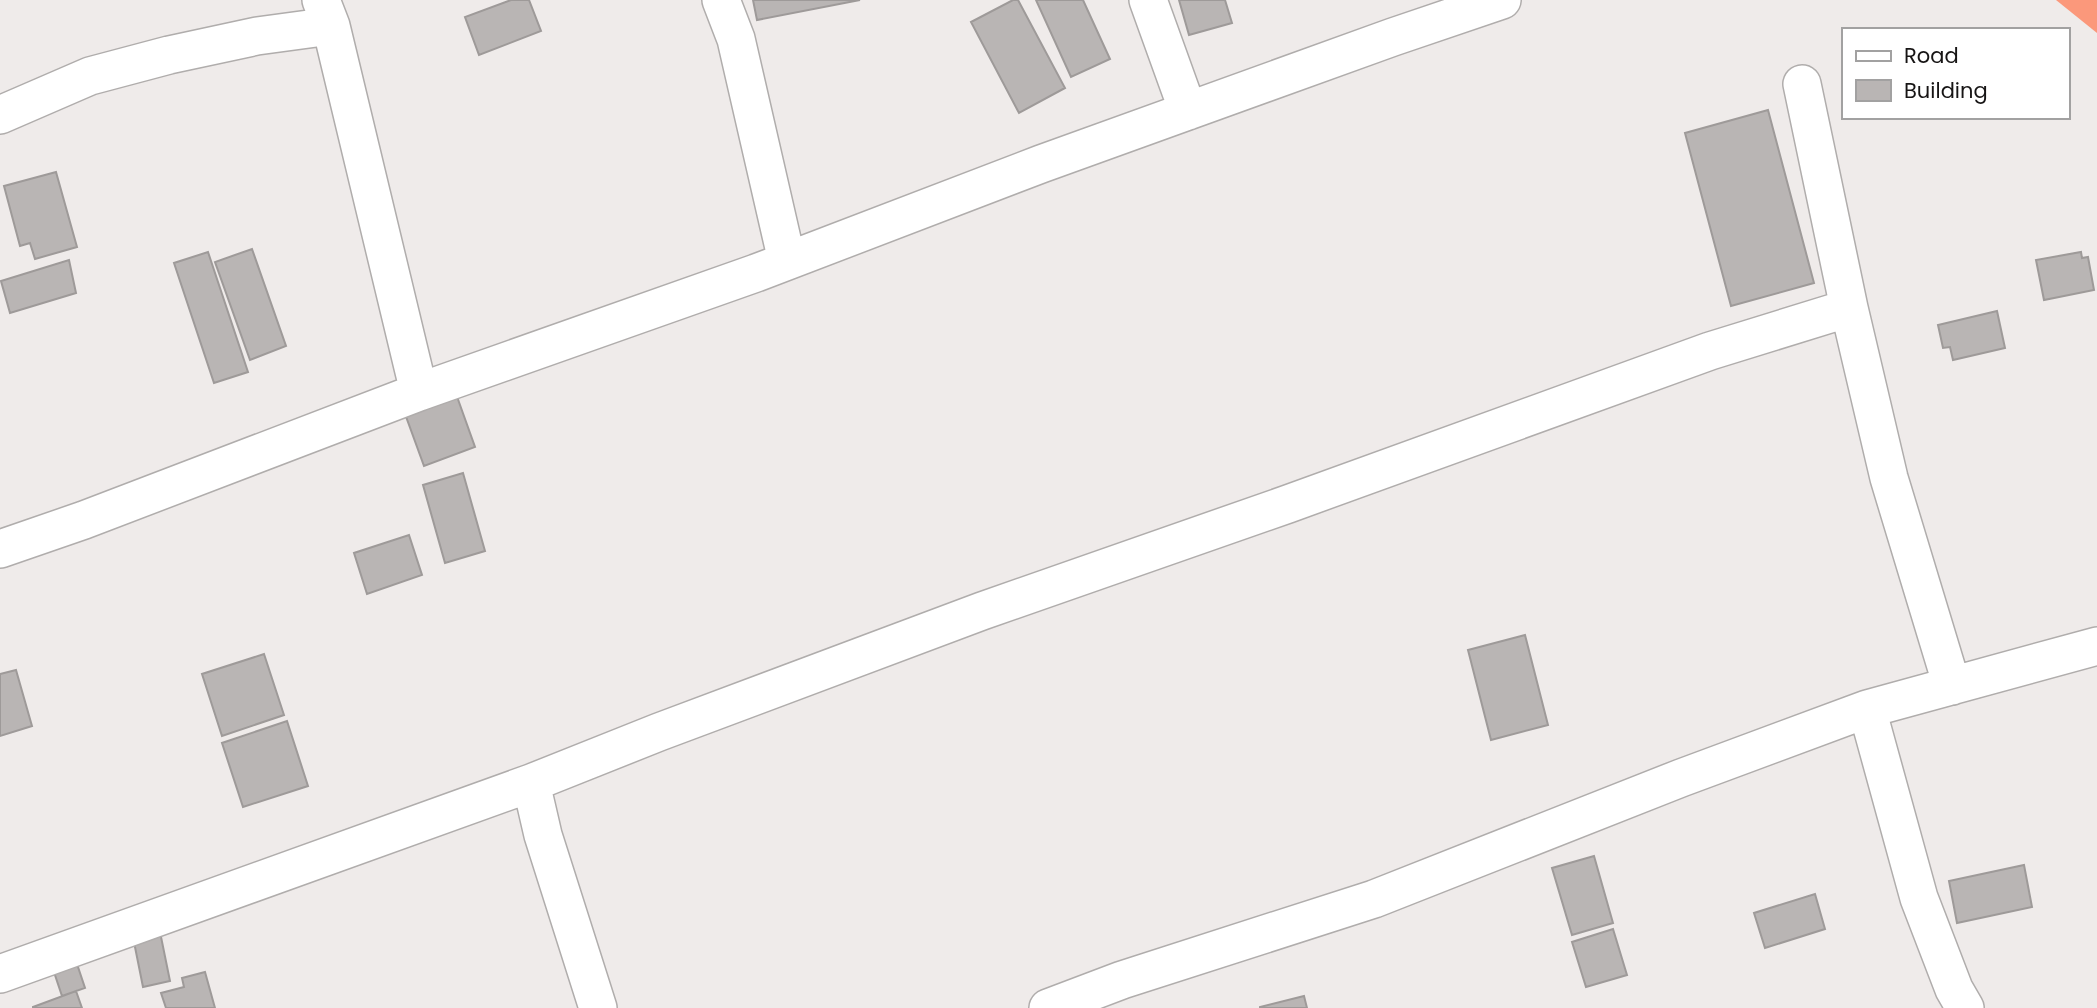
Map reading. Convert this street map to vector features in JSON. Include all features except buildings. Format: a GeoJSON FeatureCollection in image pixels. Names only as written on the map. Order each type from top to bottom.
{"type":"FeatureCollection","features":[{"type":"Feature","properties":{"kind":"street"},"geometry":{"type":"LineString","coordinates":[[721,0],[736,39],[787,261]]}},
{"type":"Feature","properties":{"kind":"street"},"geometry":{"type":"LineString","coordinates":[[1148,0],[1188,111]]}},
{"type":"Feature","properties":{"kind":"street"},"geometry":{"type":"LineString","coordinates":[[0,549],[84,520],[419,392],[787,261],[1041,164],[1502,0]]}},
{"type":"Feature","properties":{"kind":"street"},"geometry":{"type":"LineString","coordinates":[[0,115],[90,76],[257,36],[326,13],[419,392]]}},
{"type":"Feature","properties":{"kind":"street"},"geometry":{"type":"LineString","coordinates":[[1802,84],[1849,308],[1889,478],[1952,686]]}},
{"type":"Feature","properties":{"kind":"street"},"geometry":{"type":"LineString","coordinates":[[0,974],[531,783],[982,611],[1301,500],[1710,351],[1849,308]]}},
{"type":"Feature","properties":{"kind":"street"},"geometry":{"type":"LineString","coordinates":[[1048,1008],[1122,980],[1374,899],[1681,778],[1867,709],[2097,646]]}},
{"type":"Feature","properties":{"kind":"street"},"geometry":{"type":"LineString","coordinates":[[1867,709],[1919,898],[1954,989],[1965,1008]]}},
{"type":"Feature","properties":{"kind":"street"},"geometry":{"type":"LineString","coordinates":[[531,783],[544,835],[598,1008]]}},
{"type":"Feature","properties":{"kind":"shaded area"},"geometry":{"type":"Polygon","coordinates":[[[2056,0],[2097,0],[2097,33],[2056,0]]]}}]}
